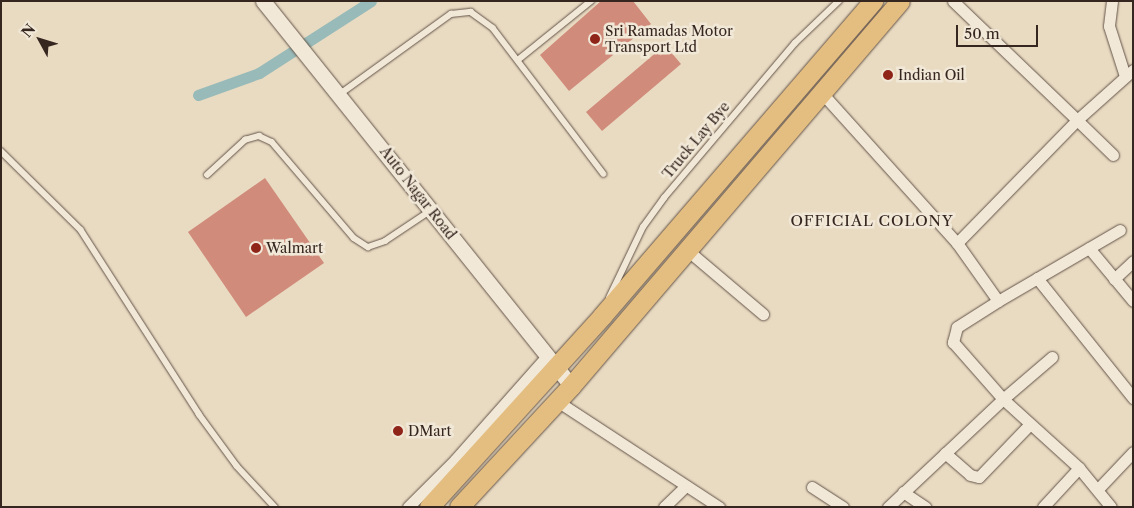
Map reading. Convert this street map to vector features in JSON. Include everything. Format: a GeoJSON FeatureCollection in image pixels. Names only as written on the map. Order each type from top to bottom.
{"type":"FeatureCollection","features":[{"type":"Feature","properties":{"kind":"main road"},"geometry":{"type":"LineString","coordinates":[[429,507],[551,361],[602,316],[873,1]]}},
{"type":"Feature","properties":{"kind":"main road"},"geometry":{"type":"LineString","coordinates":[[459,507],[571,386],[686,249],[900,1]]}},
{"type":"Feature","properties":{"kind":"street","name":"Auto Nagar Road"},"geometry":{"type":"LineString","coordinates":[[264,1],[432,209],[571,386]]}},
{"type":"Feature","properties":{"kind":"street"},"geometry":{"type":"LineString","coordinates":[[953,1],[1113,155]]}},
{"type":"Feature","properties":{"kind":"street"},"geometry":{"type":"LineString","coordinates":[[957,243],[1077,120],[1129,73],[1109,26],[1112,1]]}},
{"type":"Feature","properties":{"kind":"street"},"geometry":{"type":"LineString","coordinates":[[821,92],[957,243],[998,301]]}},
{"type":"Feature","properties":{"kind":"street"},"geometry":{"type":"LineString","coordinates":[[1111,507],[1079,468],[1003,400],[953,342],[957,327],[1120,230]]}},
{"type":"Feature","properties":{"kind":"street"},"geometry":{"type":"LineString","coordinates":[[1089,248],[1133,301]]}},
{"type":"Feature","properties":{"kind":"street"},"geometry":{"type":"LineString","coordinates":[[686,249],[763,314]]}},
{"type":"Feature","properties":{"kind":"street"},"geometry":{"type":"LineString","coordinates":[[1114,279],[1133,261]]}},
{"type":"Feature","properties":{"kind":"street"},"geometry":{"type":"LineString","coordinates":[[1037,278],[1133,398]]}},
{"type":"Feature","properties":{"kind":"street"},"geometry":{"type":"LineString","coordinates":[[888,507],[1052,356]]}},
{"type":"Feature","properties":{"kind":"street"},"geometry":{"type":"LineString","coordinates":[[408,507],[551,361]]}},
{"type":"Feature","properties":{"kind":"street"},"geometry":{"type":"LineString","coordinates":[[557,401],[719,507]]}},
{"type":"Feature","properties":{"kind":"street"},"geometry":{"type":"LineString","coordinates":[[945,453],[970,475],[979,477],[1030,425]]}},
{"type":"Feature","properties":{"kind":"street"},"geometry":{"type":"LineString","coordinates":[[1098,489],[1133,452]]}},
{"type":"Feature","properties":{"kind":"street"},"geometry":{"type":"LineString","coordinates":[[1043,507],[1079,468]]}},
{"type":"Feature","properties":{"kind":"street"},"geometry":{"type":"LineString","coordinates":[[664,507],[686,486]]}},
{"type":"Feature","properties":{"kind":"street"},"geometry":{"type":"LineString","coordinates":[[812,487],[843,507]]}},
{"type":"Feature","properties":{"kind":"street"},"geometry":{"type":"LineString","coordinates":[[903,492],[925,507]]}},
{"type":"Feature","properties":{"kind":"lane"},"geometry":{"type":"LineString","coordinates":[[518,60],[591,1]]}},
{"type":"Feature","properties":{"kind":"lane","name":"Truck Lay Bye"},"geometry":{"type":"LineString","coordinates":[[602,316],[620,269],[664,198],[794,43],[839,1]]}},
{"type":"Feature","properties":{"kind":"lane"},"geometry":{"type":"LineString","coordinates":[[340,94],[444,19],[460,12],[482,17],[518,60],[604,174]]}},
{"type":"Feature","properties":{"kind":"lane"},"geometry":{"type":"LineString","coordinates":[[207,175],[245,140],[252,137],[266,138],[354,238],[368,247],[385,241],[432,209]]}},
{"type":"Feature","properties":{"kind":"lane"},"geometry":{"type":"LineString","coordinates":[[1,151],[81,230],[199,414],[237,466],[275,507]]}},
{"type":"Feature","properties":{"kind":"building","name":"Sri Ramadas Motor Transport Ltd"},"geometry":{"type":"Polygon","coordinates":[[[601,1],[633,1],[651,24],[569,91],[540,55],[601,1]]]}},
{"type":"Feature","properties":{"kind":"building"},"geometry":{"type":"Polygon","coordinates":[[[665,45],[681,64],[602,131],[586,112],[665,45]]]}},
{"type":"Feature","properties":{"kind":"building","name":"Walmart"},"geometry":{"type":"Polygon","coordinates":[[[265,178],[324,263],[246,317],[188,232],[265,178]]]}},
{"type":"Feature","properties":{"kind":"waterway"},"geometry":{"type":"LineString","coordinates":[[198,95],[259,73],[371,1]]}},
{"type":"Feature","properties":{"kind":"place","name":"Sri Ramadas Motor Transport Ltd"},"geometry":{"type":"Point","coordinates":[595,39]}},
{"type":"Feature","properties":{"kind":"place","name":"Indian Oil"},"geometry":{"type":"Point","coordinates":[888,75]}},
{"type":"Feature","properties":{"kind":"place","name":"Walmart"},"geometry":{"type":"Point","coordinates":[256,248]}},
{"type":"Feature","properties":{"kind":"place","name":"DMart"},"geometry":{"type":"Point","coordinates":[398,431]}},
{"type":"Feature","properties":{"kind":"district","name":"OFFICIAL COLONY"},"geometry":{"type":"Point","coordinates":[872,221]}}]}
